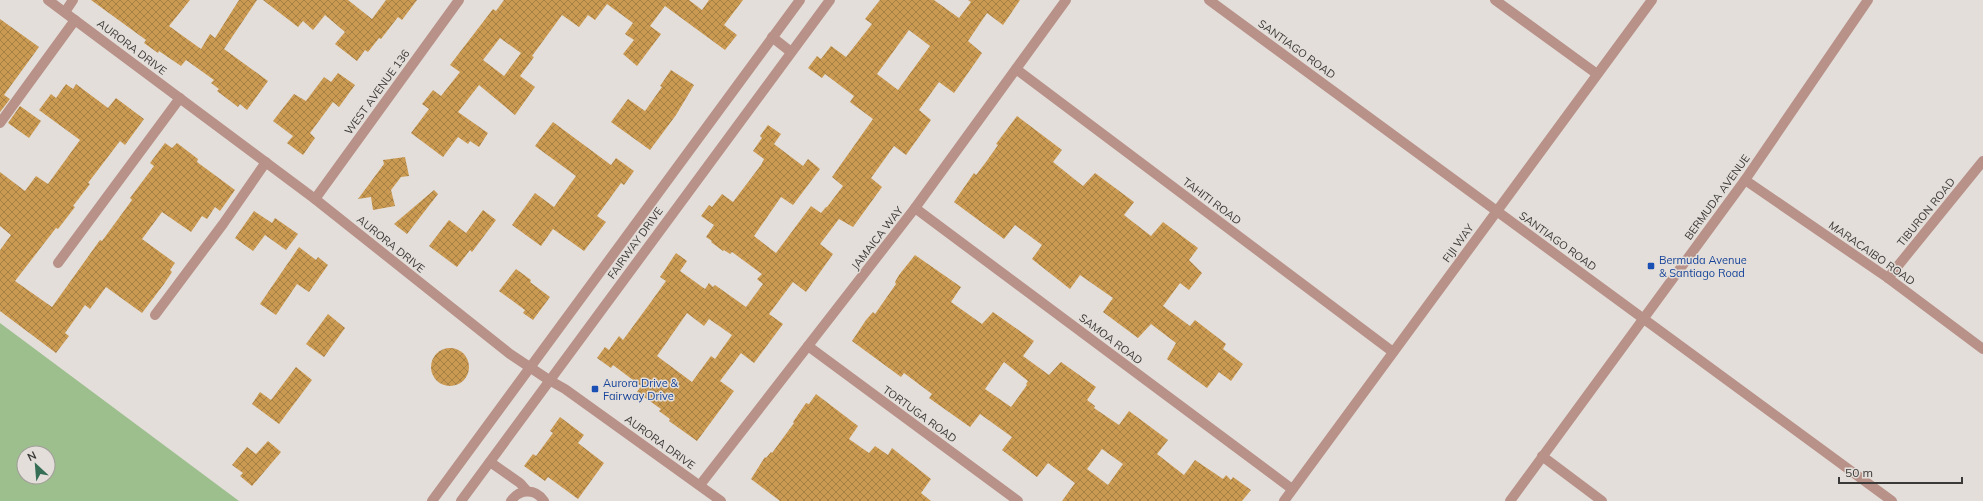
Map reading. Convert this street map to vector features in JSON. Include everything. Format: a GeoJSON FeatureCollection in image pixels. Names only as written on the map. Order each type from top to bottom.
{"type":"FeatureCollection","features":[{"type":"Feature","properties":{"kind":"street","name":"AURORA DRIVE"},"geometry":{"type":"LineString","coordinates":[[48,0],[315,199],[510,354],[549,380],[565,388],[721,501]]}},
{"type":"Feature","properties":{"kind":"street"},"geometry":{"type":"LineString","coordinates":[[65,12],[73,0]]}},
{"type":"Feature","properties":{"kind":"street","name":"WEST AVENUE 136"},"geometry":{"type":"LineString","coordinates":[[315,199],[459,0]]}},
{"type":"Feature","properties":{"kind":"street","name":"FAIRWAY DRIVE"},"geometry":{"type":"LineString","coordinates":[[432,501],[800,0]]}},
{"type":"Feature","properties":{"kind":"street","name":"FAIRWAY DRIVE"},"geometry":{"type":"LineString","coordinates":[[461,501],[830,0]]}},
{"type":"Feature","properties":{"kind":"street","name":"JAMAICA WAY"},"geometry":{"type":"LineString","coordinates":[[700,485],[915,208],[1066,0]]}},
{"type":"Feature","properties":{"kind":"street","name":"SANTIAGO ROAD"},"geometry":{"type":"LineString","coordinates":[[1209,0],[1892,501]]}},
{"type":"Feature","properties":{"kind":"street"},"geometry":{"type":"LineString","coordinates":[[1495,0],[1597,74]]}},
{"type":"Feature","properties":{"kind":"street","name":"FIJI WAY"},"geometry":{"type":"LineString","coordinates":[[1284,501],[1652,0]]}},
{"type":"Feature","properties":{"kind":"street","name":"BERMUDA AVENUE"},"geometry":{"type":"LineString","coordinates":[[1510,501],[1745,180],[1868,0]]}},
{"type":"Feature","properties":{"kind":"street"},"geometry":{"type":"LineString","coordinates":[[0,124],[75,20]]}},
{"type":"Feature","properties":{"kind":"street"},"geometry":{"type":"LineString","coordinates":[[772,37],[791,52]]}},
{"type":"Feature","properties":{"kind":"street","name":"TAHITI ROAD"},"geometry":{"type":"LineString","coordinates":[[1016,69],[1393,352]]}},
{"type":"Feature","properties":{"kind":"street"},"geometry":{"type":"LineString","coordinates":[[58,263],[180,98]]}},
{"type":"Feature","properties":{"kind":"street","name":"TIBURON ROAD"},"geometry":{"type":"LineString","coordinates":[[1888,278],[1983,161]]}},
{"type":"Feature","properties":{"kind":"street"},"geometry":{"type":"LineString","coordinates":[[155,315],[223,224],[266,162]]}},
{"type":"Feature","properties":{"kind":"street","name":"MARACAIBO ROAD"},"geometry":{"type":"LineString","coordinates":[[1745,180],[1888,278],[1983,349]]}},
{"type":"Feature","properties":{"kind":"street","name":"SAMOA ROAD"},"geometry":{"type":"LineString","coordinates":[[915,208],[1292,489]]}},
{"type":"Feature","properties":{"kind":"street","name":"TORTUGA ROAD"},"geometry":{"type":"LineString","coordinates":[[808,346],[1018,501]]}},
{"type":"Feature","properties":{"kind":"street"},"geometry":{"type":"LineString","coordinates":[[1542,456],[1602,501]]}},
{"type":"Feature","properties":{"kind":"street"},"geometry":{"type":"LineString","coordinates":[[490,462],[520,483],[527,491],[538,495],[544,501]]}},
{"type":"Feature","properties":{"kind":"street"},"geometry":{"type":"LineString","coordinates":[[511,501],[515,495],[527,491]]}},
{"type":"Feature","properties":{"kind":"green space"},"geometry":{"type":"Polygon","coordinates":[[[0,323],[239,501],[0,501],[0,323]]]}},
{"type":"Feature","properties":{"kind":"building"},"geometry":{"type":"Polygon","coordinates":[[[91,0],[190,0],[169,26],[201,49],[210,34],[215,38],[239,0],[257,0],[224,49],[268,81],[247,110],[240,104],[238,107],[217,91],[219,89],[211,83],[214,80],[186,60],[181,66],[159,51],[158,53],[144,43],[146,40],[91,0]]]}},
{"type":"Feature","properties":{"kind":"building"},"geometry":{"type":"Polygon","coordinates":[[[263,0],[348,0],[372,19],[386,0],[417,0],[402,20],[398,17],[381,39],[379,38],[368,52],[365,50],[357,61],[335,44],[345,32],[325,15],[313,30],[303,21],[298,27],[263,0]]]}},
{"type":"Feature","properties":{"kind":"building"},"geometry":{"type":"Polygon","coordinates":[[[504,0],[689,0],[702,10],[709,0],[743,0],[724,25],[737,35],[725,50],[665,6],[650,26],[661,34],[637,66],[623,54],[634,40],[625,34],[633,23],[607,4],[595,20],[588,15],[579,27],[562,15],[532,56],[534,57],[520,76],[535,87],[515,115],[479,85],[458,112],[488,133],[479,147],[470,141],[468,144],[458,137],[443,157],[411,133],[429,109],[422,104],[433,90],[441,96],[460,72],[450,65],[493,9],[496,11],[504,0]],[[500,38],[483,60],[504,76],[521,53],[500,38]]]}},
{"type":"Feature","properties":{"kind":"building"},"geometry":{"type":"Polygon","coordinates":[[[880,0],[934,0],[959,18],[971,2],[968,0],[1020,0],[1003,25],[987,13],[968,41],[982,53],[954,93],[939,82],[919,110],[931,120],[906,155],[894,146],[871,178],[882,187],[853,227],[839,219],[820,244],[833,254],[806,292],[793,282],[769,314],[783,324],[754,363],[741,353],[720,381],[734,391],[697,441],[669,421],[670,419],[659,411],[661,409],[637,392],[641,386],[613,365],[611,368],[597,358],[605,347],[609,350],[619,336],[623,340],[666,281],[660,277],[676,253],[687,261],[680,271],[705,289],[709,283],[713,287],[715,285],[746,307],[763,284],[757,279],[762,274],[732,252],[730,254],[724,250],[723,251],[706,237],[714,225],[701,216],[709,205],[712,207],[722,194],[733,202],[761,165],[764,159],[753,151],[762,138],[760,136],[768,125],[781,134],[774,144],[803,166],[808,159],[820,169],[793,205],[781,197],[754,236],[776,253],[811,206],[821,213],[827,207],[843,186],[832,177],[873,119],[850,102],[854,96],[825,74],[822,78],[808,68],[817,56],[821,59],[831,46],[846,57],[872,24],[865,19],[880,0]],[[909,30],[877,74],[898,90],[930,46],[909,30]],[[687,313],[657,356],[692,382],[711,356],[715,359],[732,335],[709,319],[704,326],[687,313]]]}},
{"type":"Feature","properties":{"kind":"building"},"geometry":{"type":"Polygon","coordinates":[[[0,19],[39,47],[4,95],[10,99],[0,112],[0,19]]]}},
{"type":"Feature","properties":{"kind":"building"},"geometry":{"type":"Polygon","coordinates":[[[671,70],[694,85],[676,115],[650,150],[611,122],[628,99],[645,111],[662,87],[660,86],[671,70]]]}},
{"type":"Feature","properties":{"kind":"building"},"geometry":{"type":"Polygon","coordinates":[[[338,73],[355,85],[339,107],[333,102],[310,133],[315,138],[303,155],[287,143],[293,136],[273,121],[294,94],[306,101],[324,77],[331,82],[338,73]]]}},
{"type":"Feature","properties":{"kind":"building"},"geometry":{"type":"Polygon","coordinates":[[[66,84],[73,89],[76,84],[108,108],[116,98],[144,119],[125,145],[120,141],[88,183],[90,184],[73,206],[75,207],[58,229],[56,228],[15,281],[52,307],[100,240],[102,241],[132,200],[130,198],[154,166],[150,163],[165,143],[172,148],[177,143],[198,159],[197,162],[235,190],[220,211],[215,207],[207,219],[202,216],[191,232],[162,212],[142,239],[175,263],[170,270],[172,272],[164,284],[142,313],[106,287],[90,309],[85,305],[65,333],[69,336],[56,353],[0,311],[0,250],[11,235],[0,226],[0,172],[25,191],[36,176],[48,184],[80,140],[39,110],[51,94],[56,98],[66,84]]]}},
{"type":"Feature","properties":{"kind":"building"},"geometry":{"type":"Polygon","coordinates":[[[20,106],[41,121],[29,138],[8,123],[20,106]]]}},
{"type":"Feature","properties":{"kind":"building"},"geometry":{"type":"Polygon","coordinates":[[[1017,116],[1062,150],[1053,162],[1083,186],[1095,173],[1134,202],[1124,215],[1151,236],[1163,222],[1198,248],[1189,260],[1202,273],[1189,290],[1180,283],[1163,306],[1190,326],[1195,320],[1226,344],[1223,349],[1243,364],[1231,381],[1219,372],[1207,388],[1167,359],[1176,343],[1151,324],[1138,338],[1103,312],[1113,298],[1080,275],[1070,289],[1032,259],[1042,245],[1015,225],[1004,239],[954,202],[974,173],[976,175],[986,162],[998,145],[996,144],[1017,116]]]}},
{"type":"Feature","properties":{"kind":"building"},"geometry":{"type":"Polygon","coordinates":[[[553,122],[611,165],[616,158],[634,171],[624,185],[621,183],[597,216],[606,222],[584,251],[553,229],[541,246],[512,225],[535,193],[554,207],[576,176],[535,146],[553,122]]]}},
{"type":"Feature","properties":{"kind":"building"},"geometry":{"type":"Polygon","coordinates":[[[405,157],[409,176],[401,177],[391,190],[395,206],[373,210],[371,197],[358,199],[384,164],[383,160],[405,157]]]}},
{"type":"Feature","properties":{"kind":"building"},"geometry":{"type":"Polygon","coordinates":[[[434,190],[438,194],[407,234],[394,224],[434,190]]]}},
{"type":"Feature","properties":{"kind":"building"},"geometry":{"type":"Polygon","coordinates":[[[483,210],[496,220],[472,252],[470,250],[457,267],[429,246],[449,220],[466,233],[483,210]]]}},
{"type":"Feature","properties":{"kind":"building"},"geometry":{"type":"Polygon","coordinates":[[[254,211],[272,223],[275,218],[298,234],[286,250],[265,235],[253,251],[235,238],[254,211]]]}},
{"type":"Feature","properties":{"kind":"building"},"geometry":{"type":"Polygon","coordinates":[[[299,247],[316,260],[318,257],[328,265],[309,292],[297,284],[276,315],[260,304],[299,247]]]}},
{"type":"Feature","properties":{"kind":"building"},"geometry":{"type":"Polygon","coordinates":[[[915,255],[961,287],[951,302],[982,324],[993,312],[1034,341],[1023,356],[1049,375],[1061,362],[1096,387],[1087,400],[1095,406],[1094,408],[1119,425],[1129,411],[1168,440],[1157,454],[1184,475],[1195,460],[1223,479],[1226,475],[1231,480],[1233,477],[1251,490],[1242,501],[1062,501],[1075,483],[1048,463],[1037,477],[1002,450],[1012,437],[980,414],[970,427],[929,398],[932,394],[904,373],[901,377],[852,341],[866,320],[873,312],[875,314],[896,284],[895,282],[915,255]],[[1004,362],[985,389],[1011,407],[1027,385],[1026,384],[1028,381],[1004,362]],[[1102,449],[1087,469],[1108,485],[1123,464],[1102,449]]]}},
{"type":"Feature","properties":{"kind":"building"},"geometry":{"type":"Polygon","coordinates":[[[516,269],[550,297],[533,320],[523,313],[525,310],[499,291],[516,269]]]}},
{"type":"Feature","properties":{"kind":"building"},"geometry":{"type":"Polygon","coordinates":[[[328,314],[345,328],[324,357],[306,344],[328,314]]]}},
{"type":"Feature","properties":{"kind":"building"},"geometry":{"type":"Polygon","coordinates":[[[450,348],[460,351],[466,357],[469,367],[466,377],[460,383],[450,386],[440,383],[434,377],[431,367],[434,357],[440,351],[450,348]]]}},
{"type":"Feature","properties":{"kind":"building"},"geometry":{"type":"Polygon","coordinates":[[[296,367],[312,380],[279,424],[252,404],[260,392],[271,400],[296,367]]]}},
{"type":"Feature","properties":{"kind":"building"},"geometry":{"type":"Polygon","coordinates":[[[816,394],[858,426],[849,439],[869,453],[875,446],[888,455],[892,448],[931,479],[921,493],[931,501],[780,501],[751,479],[765,457],[766,458],[771,452],[772,453],[794,423],[793,422],[806,403],[809,404],[816,394]]]}},
{"type":"Feature","properties":{"kind":"building"},"geometry":{"type":"Polygon","coordinates":[[[560,417],[584,435],[578,443],[604,463],[578,499],[548,477],[545,481],[524,466],[533,454],[536,456],[553,433],[550,431],[560,417]]]}},
{"type":"Feature","properties":{"kind":"building"},"geometry":{"type":"Polygon","coordinates":[[[268,441],[281,452],[252,486],[240,476],[243,473],[232,465],[247,447],[256,454],[268,441]]]}},
{"type":"Feature","properties":{"kind":"place","name":"Bermuda Avenue & Santiago Road"},"geometry":{"type":"Point","coordinates":[1651,266]}},
{"type":"Feature","properties":{"kind":"place","name":"Aurora Drive & Fairway Drive"},"geometry":{"type":"Point","coordinates":[595,389]}}]}
